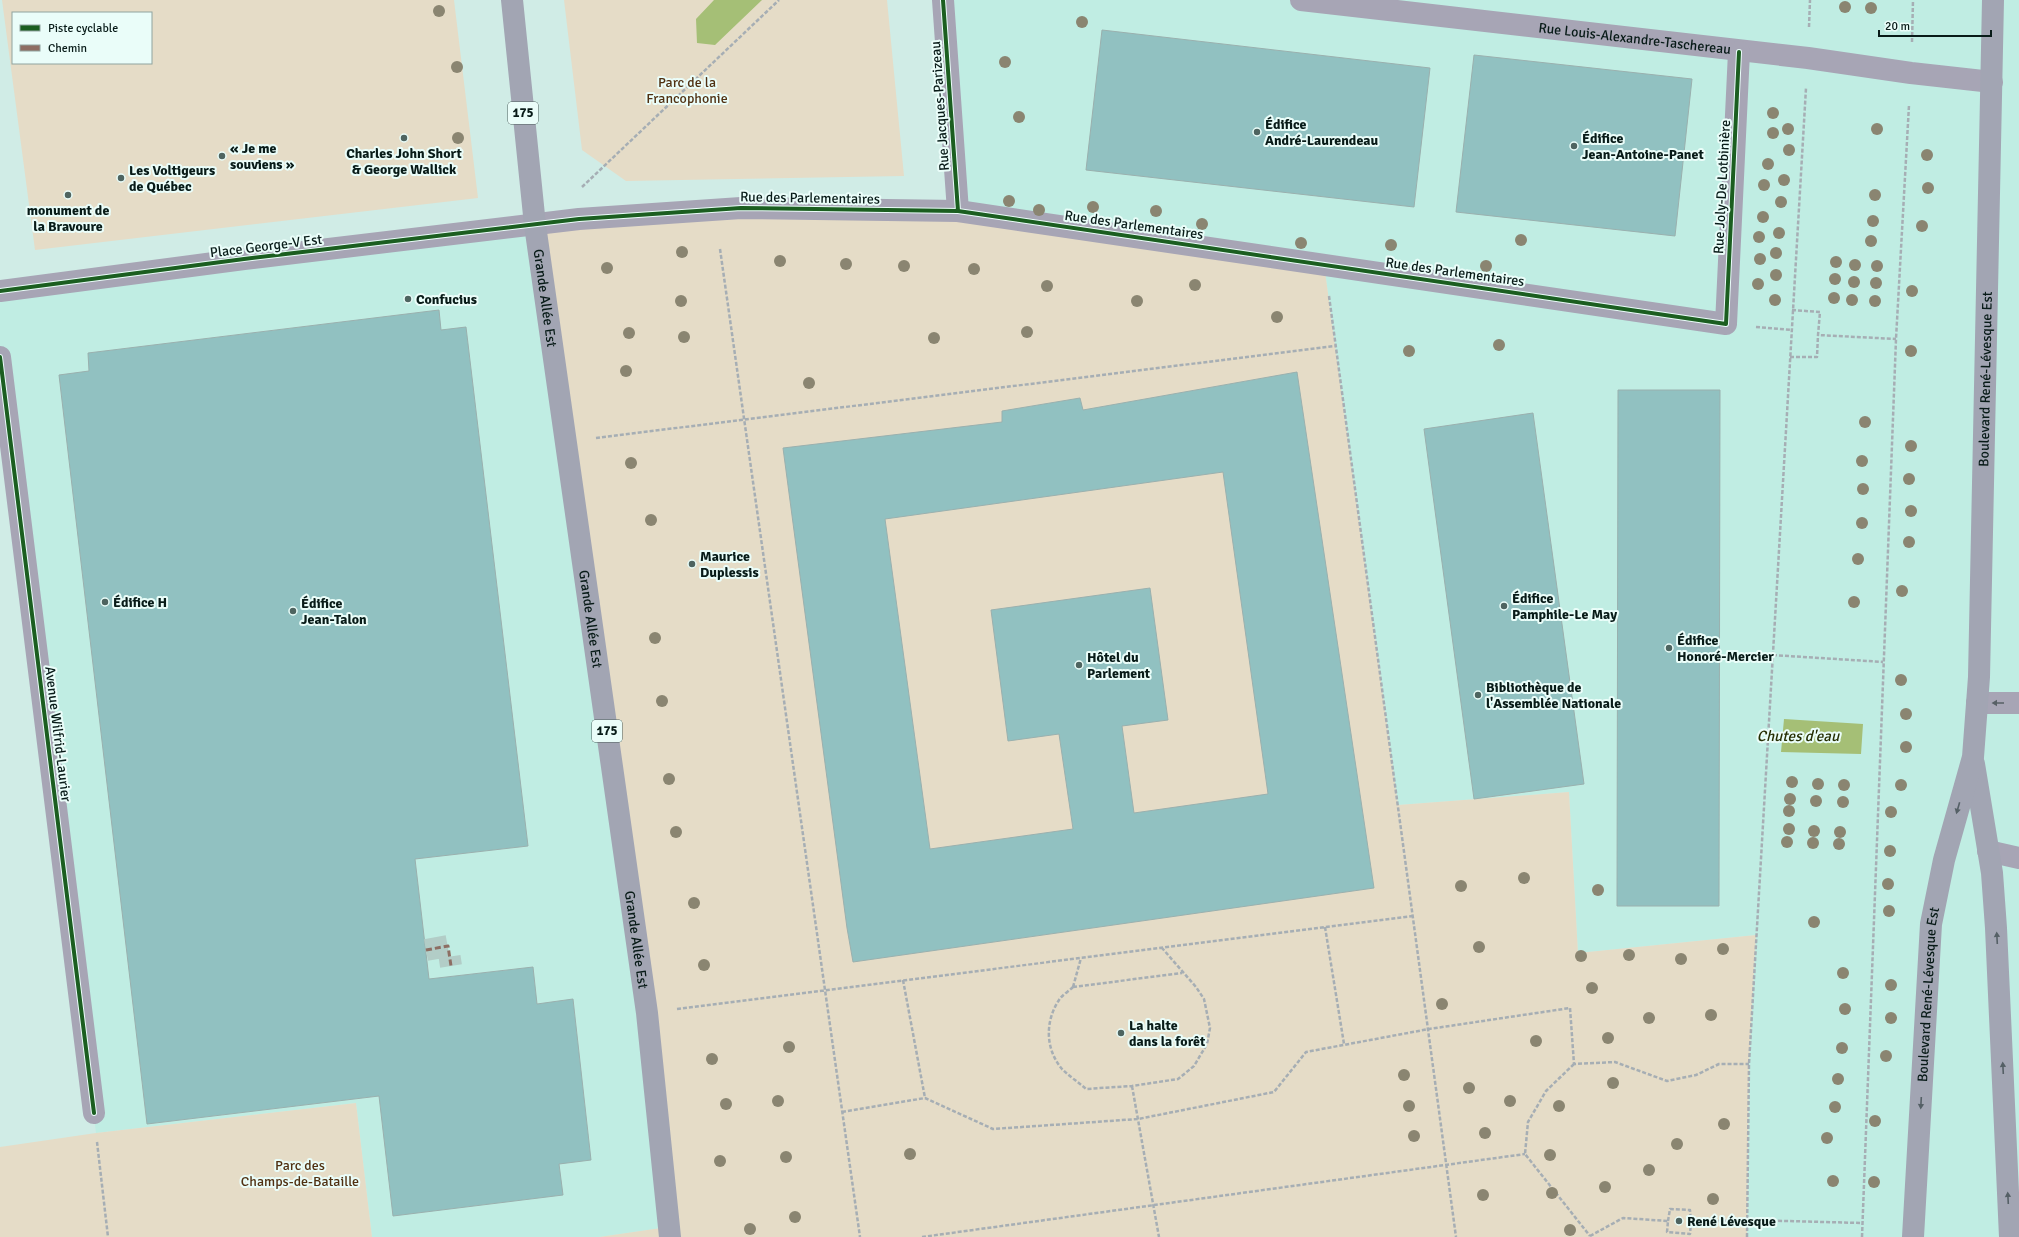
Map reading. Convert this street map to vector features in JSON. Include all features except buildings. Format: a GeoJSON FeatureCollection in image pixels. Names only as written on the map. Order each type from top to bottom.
{"type":"FeatureCollection","features":[{"type":"Feature","properties":{"kind":"main road","name":"Grande Allée Est"},"geometry":{"type":"LineString","coordinates":[[512,0],[535,225],[647,1013],[670,1237]]}},
{"type":"Feature","properties":{"kind":"main road","name":"Boulevard René-Lévesque Est"},"geometry":{"type":"LineString","coordinates":[[1913,1237],[1931,924],[1944,860],[1973,757],[1979,677],[1993,0]]}},
{"type":"Feature","properties":{"kind":"main road","name":"Boulevard René-Lévesque Est"},"geometry":{"type":"LineString","coordinates":[[1973,757],[1992,873],[1997,933],[2010,1237]]}},
{"type":"Feature","properties":{"kind":"street","name":"Rue Jacques-Parizeau"},"geometry":{"type":"LineString","coordinates":[[943,0],[958,211]]}},
{"type":"Feature","properties":{"kind":"street","name":"Rue Louis-Alexandre-Taschereau"},"geometry":{"type":"LineString","coordinates":[[1301,0],[1740,52],[1808,58],[1911,73],[1992,82]]}},
{"type":"Feature","properties":{"kind":"street","name":"Rue Joly-De Lotbinière"},"geometry":{"type":"LineString","coordinates":[[1726,324],[1740,52]]}},
{"type":"Feature","properties":{"kind":"street","name":"Rue des Parlementaires"},"geometry":{"type":"LineString","coordinates":[[535,225],[579,219],[741,208],[958,211],[1726,324]]}},
{"type":"Feature","properties":{"kind":"street","name":"Place George-V Est"},"geometry":{"type":"LineString","coordinates":[[0,291],[244,259],[535,225]]}},
{"type":"Feature","properties":{"kind":"street","name":"Avenue Wilfrid-Laurier"},"geometry":{"type":"LineString","coordinates":[[0,357],[94,1113]]}},
{"type":"Feature","properties":{"kind":"street"},"geometry":{"type":"LineString","coordinates":[[1977,703],[2019,703]]}},
{"type":"Feature","properties":{"kind":"street"},"geometry":{"type":"LineString","coordinates":[[1988,851],[2019,858]]}},
{"type":"Feature","properties":{"kind":"path"},"geometry":{"type":"LineString","coordinates":[[576,192],[779,0]]}},
{"type":"Feature","properties":{"kind":"path"},"geometry":{"type":"LineString","coordinates":[[1746,1237],[1748,1220],[1749,1064],[1792,310],[1808,58],[1810,0]]}},
{"type":"Feature","properties":{"kind":"path"},"geometry":{"type":"LineString","coordinates":[[1862,1237],[1896,339],[1911,73],[1913,0]]}},
{"type":"Feature","properties":{"kind":"path"},"geometry":{"type":"LineString","coordinates":[[720,249],[860,1237]]}},
{"type":"Feature","properties":{"kind":"path"},"geometry":{"type":"LineString","coordinates":[[1324,264],[1429,1029],[1456,1237]]}},
{"type":"Feature","properties":{"kind":"path"},"geometry":{"type":"LineString","coordinates":[[1790,357],[1817,357],[1820,312],[1792,310]]}},
{"type":"Feature","properties":{"kind":"path"},"geometry":{"type":"LineString","coordinates":[[1818,335],[1896,339]]}},
{"type":"Feature","properties":{"kind":"path"},"geometry":{"type":"LineString","coordinates":[[566,442],[1335,346]]}},
{"type":"Feature","properties":{"kind":"path"},"geometry":{"type":"LineString","coordinates":[[1773,655],[1883,662]]}},
{"type":"Feature","properties":{"kind":"path"},"geometry":{"type":"LineString","coordinates":[[647,1013],[1413,916]]}},
{"type":"Feature","properties":{"kind":"path"},"geometry":{"type":"LineString","coordinates":[[1325,927],[1344,1044]]}},
{"type":"Feature","properties":{"kind":"path"},"geometry":{"type":"LineString","coordinates":[[1162,948],[1182,973],[1196,987],[1204,999],[1210,1028],[1206,1044],[1194,1066],[1178,1079],[1132,1086],[1086,1089],[1062,1069],[1051,1049],[1048,1033],[1050,1016],[1060,998],[1073,987],[1182,973]]}},
{"type":"Feature","properties":{"kind":"path"},"geometry":{"type":"LineString","coordinates":[[1073,987],[1081,958]]}},
{"type":"Feature","properties":{"kind":"path"},"geometry":{"type":"LineString","coordinates":[[903,980],[925,1098]]}},
{"type":"Feature","properties":{"kind":"path"},"geometry":{"type":"LineString","coordinates":[[842,1112],[925,1098],[993,1129],[1138,1119],[1274,1092],[1306,1052],[1429,1029],[1570,1008],[1574,1064]]}},
{"type":"Feature","properties":{"kind":"path"},"geometry":{"type":"LineString","coordinates":[[1668,1221],[1623,1218],[1590,1236],[1525,1154],[1528,1122],[1546,1091],[1574,1064],[1615,1062],[1667,1081],[1696,1075],[1719,1064],[1749,1064]]}},
{"type":"Feature","properties":{"kind":"path"},"geometry":{"type":"LineString","coordinates":[[1132,1086],[1159,1237]]}},
{"type":"Feature","properties":{"kind":"path"},"geometry":{"type":"LineString","coordinates":[[94,1113],[108,1237]]}},
{"type":"Feature","properties":{"kind":"path"},"geometry":{"type":"LineString","coordinates":[[922,1237],[1525,1154]]}},
{"type":"Feature","properties":{"kind":"path"},"geometry":{"type":"LineString","coordinates":[[1670,1209],[1690,1210],[1690,1234],[1667,1232],[1668,1221],[1670,1209]]}},
{"type":"Feature","properties":{"kind":"path"},"geometry":{"type":"LineString","coordinates":[[1690,1222],[1748,1220],[1863,1223]]}},
{"type":"Feature","properties":{"kind":"shaded area"},"geometry":{"type":"Polygon","coordinates":[[[943,0],[2019,0],[2019,1237],[1747,1237],[1749,1064],[1756,935],[1578,953],[1569,792],[1398,805],[1324,264],[958,211],[943,0]]]}},
{"type":"Feature","properties":{"kind":"shaded area","name":"Édifice Jean-Talon"},"geometry":{"type":"Polygon","coordinates":[[[535,225],[669,1227],[599,1237],[372,1237],[356,1103],[96,1133],[0,357],[0,291],[535,225]]]}},
{"type":"Feature","properties":{"kind":"green space"},"geometry":{"type":"Polygon","coordinates":[[[2,0],[454,0],[478,198],[35,250],[2,0]]]}},
{"type":"Feature","properties":{"kind":"green space","name":"Parc de la Francophonie"},"geometry":{"type":"Polygon","coordinates":[[[564,0],[887,0],[904,176],[626,181],[582,150],[564,0]]]}},
{"type":"Feature","properties":{"kind":"green space"},"geometry":{"type":"Polygon","coordinates":[[[958,211],[1324,264],[1398,805],[1569,792],[1578,953],[1756,935],[1749,1064],[1747,1237],[599,1237],[668,1227],[535,225],[958,211]]]}},
{"type":"Feature","properties":{"kind":"green space","name":"Parc des Champs-de-Bataille"},"geometry":{"type":"Polygon","coordinates":[[[356,1103],[372,1237],[0,1237],[0,1147],[96,1133],[356,1103]]]}},
{"type":"Feature","properties":{"kind":"water"},"geometry":{"type":"Polygon","coordinates":[[[714,0],[762,0],[715,45],[697,43],[696,19],[714,0]]]}},
{"type":"Feature","properties":{"kind":"water","name":"Chutes d'eau"},"geometry":{"type":"Polygon","coordinates":[[[1784,719],[1863,724],[1861,754],[1781,752],[1784,719]]]}},
{"type":"Feature","properties":{"kind":"tunnel"},"geometry":{"type":"LineString","coordinates":[[426,950],[448,946],[451,966]]}},
{"type":"Feature","properties":{"kind":"marked path"},"geometry":{"type":"LineString","coordinates":[[426,950],[448,946],[451,966]]}},
{"type":"Feature","properties":{"kind":"cycle path"},"geometry":{"type":"LineString","coordinates":[[943,0],[958,211]]}},
{"type":"Feature","properties":{"kind":"cycle path"},"geometry":{"type":"LineString","coordinates":[[0,291],[244,259],[579,219],[741,208],[958,211],[1726,324],[1739,52]]}},
{"type":"Feature","properties":{"kind":"cycle path"},"geometry":{"type":"LineString","coordinates":[[0,357],[94,1113]]}},
{"type":"Feature","properties":{"kind":"place","name":"Édifice André-Laurendeau"},"geometry":{"type":"Point","coordinates":[1257,132]}},
{"type":"Feature","properties":{"kind":"place","name":"Charles John Short & George Wallick"},"geometry":{"type":"Point","coordinates":[404,138]}},
{"type":"Feature","properties":{"kind":"place","name":"Édifice Jean-Antoine-Panet"},"geometry":{"type":"Point","coordinates":[1574,146]}},
{"type":"Feature","properties":{"kind":"place","name":"« Je me souviens »"},"geometry":{"type":"Point","coordinates":[222,156]}},
{"type":"Feature","properties":{"kind":"place","name":"Les Voltigeurs de Québec"},"geometry":{"type":"Point","coordinates":[121,178]}},
{"type":"Feature","properties":{"kind":"place","name":"monument de la Bravoure"},"geometry":{"type":"Point","coordinates":[68,195]}},
{"type":"Feature","properties":{"kind":"place","name":"Confucius"},"geometry":{"type":"Point","coordinates":[408,299]}},
{"type":"Feature","properties":{"kind":"place","name":"Maurice Duplessis"},"geometry":{"type":"Point","coordinates":[692,564]}},
{"type":"Feature","properties":{"kind":"place","name":"Édifice H"},"geometry":{"type":"Point","coordinates":[105,602]}},
{"type":"Feature","properties":{"kind":"place","name":"Édifice Pamphile-Le May"},"geometry":{"type":"Point","coordinates":[1504,606]}},
{"type":"Feature","properties":{"kind":"place","name":"Édifice Jean-Talon"},"geometry":{"type":"Point","coordinates":[293,611]}},
{"type":"Feature","properties":{"kind":"place","name":"Édifice Honoré-Mercier"},"geometry":{"type":"Point","coordinates":[1669,648]}},
{"type":"Feature","properties":{"kind":"place","name":"Hôtel du Parlement"},"geometry":{"type":"Point","coordinates":[1079,665]}},
{"type":"Feature","properties":{"kind":"place","name":"Bibliothèque de l'Assemblée Nationale"},"geometry":{"type":"Point","coordinates":[1478,695]}},
{"type":"Feature","properties":{"kind":"place","name":"La halte dans la forêt"},"geometry":{"type":"Point","coordinates":[1121,1033]}},
{"type":"Feature","properties":{"kind":"place","name":"René Lévesque"},"geometry":{"type":"Point","coordinates":[1679,1221]}}]}
